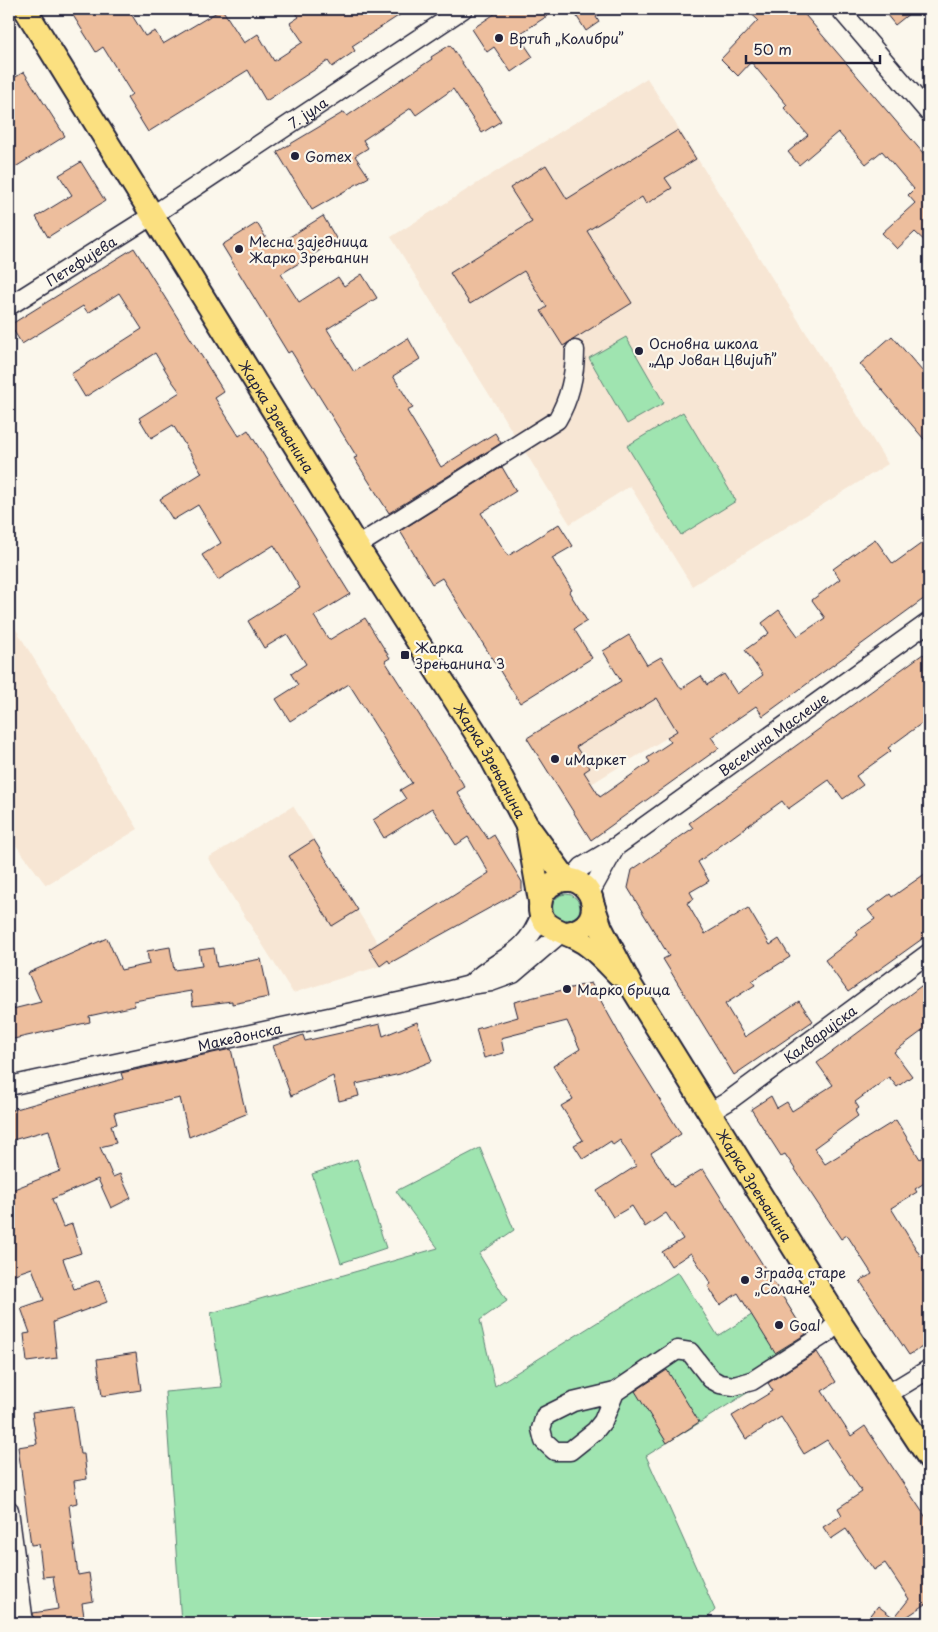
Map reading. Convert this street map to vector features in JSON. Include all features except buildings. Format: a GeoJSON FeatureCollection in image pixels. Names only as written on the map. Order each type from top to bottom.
{"type":"FeatureCollection","features":[{"type":"Feature","properties":{"kind":"main road","name":"Жарка Зрењанина"},"geometry":{"type":"LineString","coordinates":[[25,9],[357,546],[488,752],[526,824],[569,880],[578,882],[592,899],[601,928],[631,986],[839,1322],[929,1458]]}},
{"type":"Feature","properties":{"kind":"main road","name":"Жарка Зрењанина"},"geometry":{"type":"LineString","coordinates":[[526,824],[540,907],[548,926],[583,941],[631,986]]}},
{"type":"Feature","properties":{"kind":"main road"},"geometry":{"type":"LineString","coordinates":[[540,907],[543,894],[553,884],[569,880]]}},
{"type":"Feature","properties":{"kind":"main road"},"geometry":{"type":"LineString","coordinates":[[564,933],[583,928],[589,922],[592,899]]}},
{"type":"Feature","properties":{"kind":"street","name":"7. јула"},"geometry":{"type":"LineString","coordinates":[[154,215],[463,9]]}},
{"type":"Feature","properties":{"kind":"street"},"geometry":{"type":"LineString","coordinates":[[840,9],[929,113]]}},
{"type":"Feature","properties":{"kind":"street","name":"Петефијева"},"geometry":{"type":"LineString","coordinates":[[9,306],[154,215]]}},
{"type":"Feature","properties":{"kind":"street"},"geometry":{"type":"LineString","coordinates":[[357,546],[557,420],[566,405],[571,386],[575,365],[574,350]]}},
{"type":"Feature","properties":{"kind":"street","name":"Веселина Маслеше"},"geometry":{"type":"LineString","coordinates":[[569,880],[582,867],[617,846],[926,630]]}},
{"type":"Feature","properties":{"kind":"street","name":"Веселина Маслеше"},"geometry":{"type":"LineString","coordinates":[[592,899],[601,870],[617,846]]}},
{"type":"Feature","properties":{"kind":"street","name":"Македонска"},"geometry":{"type":"LineString","coordinates":[[470,985],[480,974],[498,965],[518,950],[532,933],[540,907]]}},
{"type":"Feature","properties":{"kind":"street","name":"Македонска"},"geometry":{"type":"LineString","coordinates":[[9,1086],[491,982],[513,974],[564,933]]}},
{"type":"Feature","properties":{"kind":"street","name":"Калваријска"},"geometry":{"type":"LineString","coordinates":[[710,1112],[727,1102],[929,953]]}},
{"type":"Feature","properties":{"kind":"street"},"geometry":{"type":"LineString","coordinates":[[615,1392],[672,1352],[682,1349],[690,1352],[706,1375],[715,1382],[724,1385],[743,1384],[827,1333],[839,1322]]}},
{"type":"Feature","properties":{"kind":"street"},"geometry":{"type":"LineString","coordinates":[[888,1394],[929,1368]]}},
{"type":"Feature","properties":{"kind":"street"},"geometry":{"type":"LineString","coordinates":[[9,1510],[24,1623]]}},
{"type":"Feature","properties":{"kind":"shaded area","name":"Основна школа „Др Јован Цвијић”"},"geometry":{"type":"Polygon","coordinates":[[[647,78],[888,464],[692,586],[630,486],[570,524],[391,237],[647,78]]]}},
{"type":"Feature","properties":{"kind":"shaded area"},"geometry":{"type":"Polygon","coordinates":[[[9,618],[138,829],[46,885],[9,836],[9,618]]]}},
{"type":"Feature","properties":{"kind":"shaded area"},"geometry":{"type":"Polygon","coordinates":[[[661,657],[699,718],[583,789],[581,787],[563,797],[527,738],[661,657]]]}},
{"type":"Feature","properties":{"kind":"shaded area"},"geometry":{"type":"Polygon","coordinates":[[[293,806],[390,963],[293,993],[208,858],[293,806]]]}},
{"type":"Feature","properties":{"kind":"green space"},"geometry":{"type":"Polygon","coordinates":[[[626,337],[664,403],[627,424],[589,358],[626,337]]]}},
{"type":"Feature","properties":{"kind":"green space"},"geometry":{"type":"Polygon","coordinates":[[[683,412],[736,501],[681,535],[627,446],[683,412]]]}},
{"type":"Feature","properties":{"kind":"green space"},"geometry":{"type":"Polygon","coordinates":[[[566,894],[576,898],[580,908],[576,918],[566,922],[556,918],[552,908],[556,898],[566,894]]]}},
{"type":"Feature","properties":{"kind":"green space"},"geometry":{"type":"Polygon","coordinates":[[[480,1148],[514,1230],[479,1254],[507,1301],[480,1320],[495,1386],[678,1272],[718,1336],[782,1296],[816,1350],[646,1456],[715,1610],[703,1623],[181,1623],[165,1392],[222,1387],[211,1313],[438,1248],[396,1191],[480,1148]]]}},
{"type":"Feature","properties":{"kind":"green space"},"geometry":{"type":"Polygon","coordinates":[[[357,1159],[386,1248],[341,1263],[312,1174],[357,1159]]]}},
{"type":"Feature","properties":{"kind":"place","name":"Вртић „Колибри”"},"geometry":{"type":"Point","coordinates":[499,38]}},
{"type":"Feature","properties":{"kind":"place","name":"Gomex"},"geometry":{"type":"Point","coordinates":[295,156]}},
{"type":"Feature","properties":{"kind":"place","name":"Месна заједница Жарко Зрењанин"},"geometry":{"type":"Point","coordinates":[239,249]}},
{"type":"Feature","properties":{"kind":"place","name":"Основна школа „Др Јован Цвијић”"},"geometry":{"type":"Point","coordinates":[639,351]}},
{"type":"Feature","properties":{"kind":"place","name":"Жарка Зрењанина 3"},"geometry":{"type":"Point","coordinates":[405,655]}},
{"type":"Feature","properties":{"kind":"place","name":"иМаркет"},"geometry":{"type":"Point","coordinates":[555,759]}},
{"type":"Feature","properties":{"kind":"place","name":"Марко брица"},"geometry":{"type":"Point","coordinates":[567,989]}},
{"type":"Feature","properties":{"kind":"place","name":"Зграда старе „Солане”"},"geometry":{"type":"Point","coordinates":[745,1280]}},
{"type":"Feature","properties":{"kind":"place","name":"Goal"},"geometry":{"type":"Point","coordinates":[779,1325]}}]}
